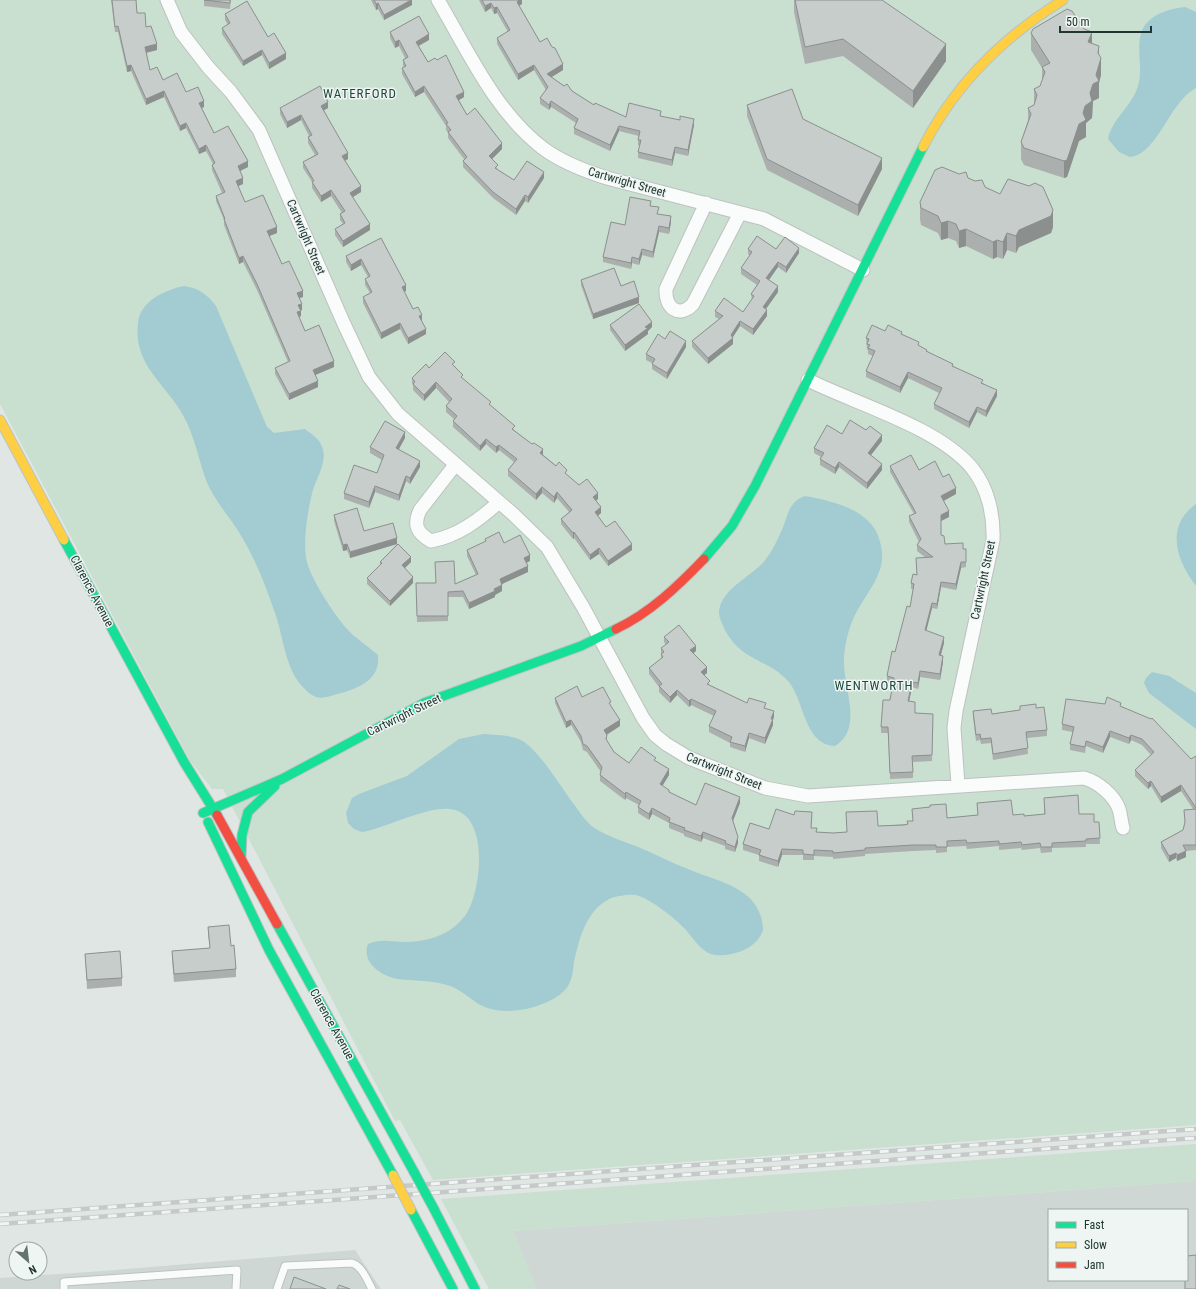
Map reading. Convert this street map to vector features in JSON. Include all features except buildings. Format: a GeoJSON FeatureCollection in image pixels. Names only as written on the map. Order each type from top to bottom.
{"type":"FeatureCollection","features":[{"type":"Feature","properties":{"kind":"street","name":"Cartwright Street"},"geometry":{"type":"LineString","coordinates":[[167,0],[181,32],[194,50],[231,92],[259,130],[344,324],[369,377],[398,414],[499,502],[547,547],[583,607],[643,718],[655,734],[677,752],[689,758],[765,788],[808,796],[958,785],[1084,778],[1091,780],[1113,799],[1119,808],[1123,828]]}},
{"type":"Feature","properties":{"kind":"street","name":"Cartwright Street"},"geometry":{"type":"LineString","coordinates":[[438,0],[483,77],[504,109],[524,132],[544,149],[582,170],[764,219],[863,270]]}},
{"type":"Feature","properties":{"kind":"street","name":"Cartwright Street"},"geometry":{"type":"LineString","coordinates":[[204,813],[282,779],[424,704],[599,638],[645,612],[682,582],[732,526],[755,486],[935,124],[959,88],[987,58],[1024,25],[1062,0]]}},
{"type":"Feature","properties":{"kind":"street"},"geometry":{"type":"LineString","coordinates":[[706,203],[666,289],[666,297],[674,310],[680,311],[688,309],[693,304],[740,213]]}},
{"type":"Feature","properties":{"kind":"street","name":"Cartwright Street"},"geometry":{"type":"LineString","coordinates":[[808,380],[899,420],[953,450],[973,469],[989,502],[992,515],[993,540],[958,697],[955,722],[958,785]]}},
{"type":"Feature","properties":{"kind":"street","name":"Clarence Avenue"},"geometry":{"type":"LineString","coordinates":[[0,420],[184,762],[213,808],[223,818],[241,857],[414,1172],[475,1289]]}},
{"type":"Feature","properties":{"kind":"street"},"geometry":{"type":"LineString","coordinates":[[455,465],[420,510],[416,519],[416,526],[421,535],[431,541],[442,539],[469,526],[499,502]]}},
{"type":"Feature","properties":{"kind":"street","name":"Clarence Avenue"},"geometry":{"type":"LineString","coordinates":[[184,762],[204,813],[270,950],[393,1175],[453,1289]]}},
{"type":"Feature","properties":{"kind":"street","name":"Cartwright Street"},"geometry":{"type":"LineString","coordinates":[[239,808],[282,779]]}},
{"type":"Feature","properties":{"kind":"street"},"geometry":{"type":"LineString","coordinates":[[241,857],[242,835],[248,812],[282,779]]}},
{"type":"Feature","properties":{"kind":"street"},"geometry":{"type":"LineString","coordinates":[[210,826],[223,818]]}},
{"type":"Feature","properties":{"kind":"lane"},"geometry":{"type":"LineString","coordinates":[[278,1289],[285,1266],[352,1263],[357,1264],[372,1289]]}},
{"type":"Feature","properties":{"kind":"lane"},"geometry":{"type":"LineString","coordinates":[[64,1289],[64,1282],[236,1270],[236,1289]]}},
{"type":"Feature","properties":{"kind":"shaded area"},"geometry":{"type":"Polygon","coordinates":[[[1196,1181],[1196,1289],[536,1289],[513,1231],[1196,1181]]]}},
{"type":"Feature","properties":{"kind":"shaded area"},"geometry":{"type":"Polygon","coordinates":[[[355,1250],[381,1289],[0,1289],[0,1278],[8,1277],[8,1281],[48,1281],[48,1275],[355,1250]]]}},
{"type":"Feature","properties":{"kind":"green space"},"geometry":{"type":"Polygon","coordinates":[[[0,0],[1196,0],[1196,1125],[433,1180],[400,1120],[395,1121],[223,789],[212,789],[189,759],[0,404],[0,0]]]}},
{"type":"Feature","properties":{"kind":"green space"},"geometry":{"type":"Polygon","coordinates":[[[1196,1144],[1196,1181],[513,1231],[536,1289],[489,1289],[441,1199],[1196,1144]]]}},
{"type":"Feature","properties":{"kind":"water"},"geometry":{"type":"Polygon","coordinates":[[[1185,7],[1196,12],[1196,88],[1178,104],[1156,138],[1148,147],[1140,154],[1130,157],[1119,152],[1108,139],[1110,132],[1131,100],[1138,86],[1140,77],[1139,50],[1141,33],[1145,26],[1155,16],[1167,11],[1185,7]]]}},
{"type":"Feature","properties":{"kind":"water"},"geometry":{"type":"Polygon","coordinates":[[[184,286],[194,288],[202,292],[216,306],[267,427],[274,433],[305,429],[321,444],[324,452],[323,463],[313,490],[306,526],[305,546],[307,562],[318,587],[341,622],[353,635],[378,655],[376,671],[372,677],[360,686],[345,692],[319,698],[309,693],[298,681],[289,663],[275,613],[265,584],[253,557],[239,532],[209,488],[191,431],[183,415],[152,373],[140,351],[138,323],[143,308],[155,298],[169,290],[184,286]]]}},
{"type":"Feature","properties":{"kind":"water"},"geometry":{"type":"Polygon","coordinates":[[[805,496],[839,504],[861,515],[876,531],[882,550],[882,561],[879,572],[854,617],[848,636],[844,661],[850,718],[848,729],[844,738],[835,746],[824,743],[817,738],[806,720],[794,689],[788,681],[772,668],[739,648],[725,630],[719,615],[721,604],[725,596],[766,559],[778,539],[791,506],[805,496]]]}},
{"type":"Feature","properties":{"kind":"water"},"geometry":{"type":"Polygon","coordinates":[[[1196,504],[1196,586],[1183,565],[1179,554],[1177,533],[1180,522],[1186,513],[1196,504]]]}},
{"type":"Feature","properties":{"kind":"water"},"geometry":{"type":"Polygon","coordinates":[[[1152,672],[1169,676],[1196,693],[1196,729],[1149,693],[1144,683],[1146,678],[1152,672]]]}},
{"type":"Feature","properties":{"kind":"water"},"geometry":{"type":"Polygon","coordinates":[[[484,734],[502,735],[519,739],[526,743],[541,759],[582,816],[593,827],[615,838],[726,883],[744,893],[757,907],[761,917],[763,930],[760,937],[752,945],[742,951],[723,955],[711,954],[701,947],[686,930],[655,904],[635,895],[615,897],[601,904],[589,918],[581,935],[574,962],[573,973],[567,988],[555,998],[537,1006],[514,1011],[484,1007],[451,986],[435,982],[398,979],[386,975],[374,968],[367,957],[368,944],[382,941],[412,942],[429,939],[450,930],[467,913],[476,888],[479,856],[477,840],[473,827],[466,816],[455,810],[445,809],[422,813],[362,832],[354,829],[348,823],[346,813],[352,798],[407,776],[459,739],[484,734]]]}},
{"type":"Feature","properties":{"kind":"railway"},"geometry":{"type":"LineString","coordinates":[[0,1215],[1196,1129]]}},
{"type":"Feature","properties":{"kind":"railway"},"geometry":{"type":"LineString","coordinates":[[0,1224],[1196,1138]]}},
{"type":"Feature","properties":{"kind":"traffic: fast"},"geometry":{"type":"LineString","coordinates":[[704,559],[732,526],[755,486],[923,147]]}},
{"type":"Feature","properties":{"kind":"traffic: fast"},"geometry":{"type":"LineString","coordinates":[[64,540],[184,762],[217,815]]}},
{"type":"Feature","properties":{"kind":"traffic: fast"},"geometry":{"type":"LineString","coordinates":[[203,813],[282,779],[424,703],[581,646],[616,629]]}},
{"type":"Feature","properties":{"kind":"traffic: fast"},"geometry":{"type":"LineString","coordinates":[[241,857],[242,835],[248,812],[275,786]]}},
{"type":"Feature","properties":{"kind":"traffic: fast"},"geometry":{"type":"LineString","coordinates":[[208,822],[269,950],[393,1175]]}},
{"type":"Feature","properties":{"kind":"traffic: fast"},"geometry":{"type":"LineString","coordinates":[[277,924],[414,1172]]}},
{"type":"Feature","properties":{"kind":"traffic: fast"},"geometry":{"type":"LineString","coordinates":[[414,1172],[434,1209]]}},
{"type":"Feature","properties":{"kind":"traffic: fast"},"geometry":{"type":"LineString","coordinates":[[434,1209],[475,1289]]}},
{"type":"Feature","properties":{"kind":"traffic: fast"},"geometry":{"type":"LineString","coordinates":[[411,1210],[453,1289]]}},
{"type":"Feature","properties":{"kind":"traffic: slow"},"geometry":{"type":"LineString","coordinates":[[923,147],[950,103],[982,64],[1020,30],[1063,0]]}},
{"type":"Feature","properties":{"kind":"traffic: slow"},"geometry":{"type":"LineString","coordinates":[[0,420],[64,540]]}},
{"type":"Feature","properties":{"kind":"traffic: slow"},"geometry":{"type":"LineString","coordinates":[[393,1175],[411,1210]]}},
{"type":"Feature","properties":{"kind":"traffic: jam"},"geometry":{"type":"LineString","coordinates":[[616,629],[652,607],[674,589],[704,559]]}},
{"type":"Feature","properties":{"kind":"traffic: jam"},"geometry":{"type":"LineString","coordinates":[[217,815],[277,924]]}},
{"type":"Feature","properties":{"kind":"district","name":"WATERFORD"},"geometry":{"type":"Point","coordinates":[360,93]}},
{"type":"Feature","properties":{"kind":"district","name":"WENTWORTH"},"geometry":{"type":"Point","coordinates":[874,685]}}]}
